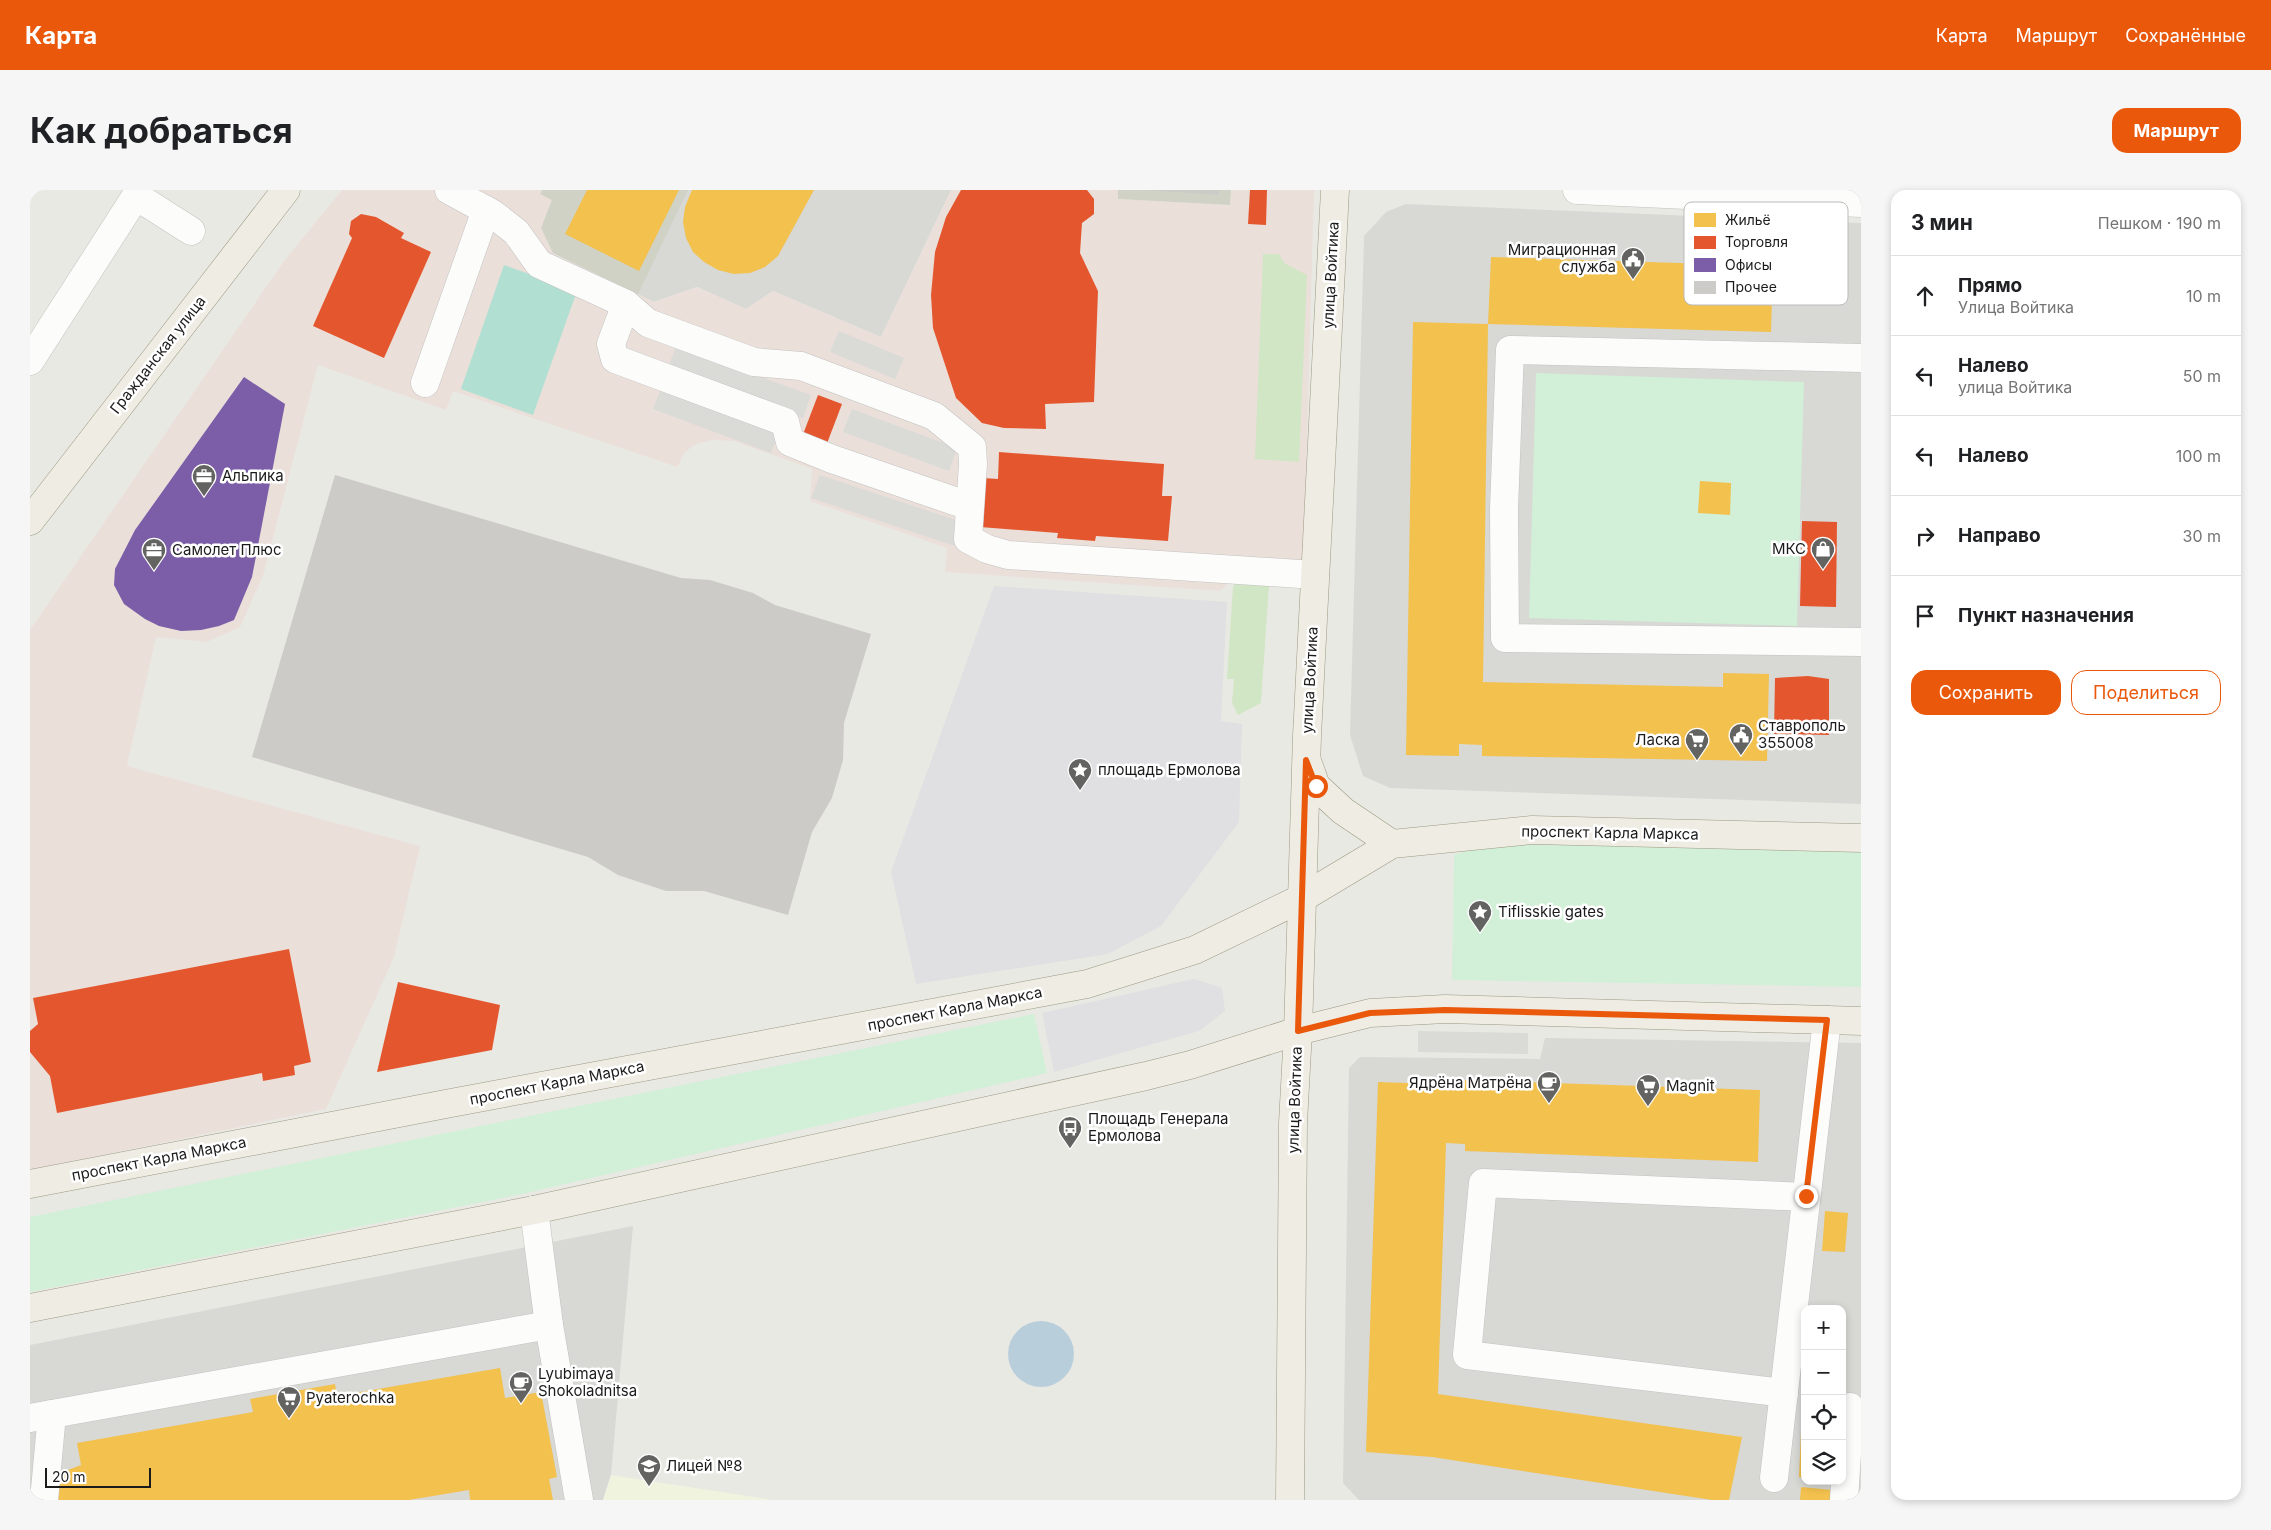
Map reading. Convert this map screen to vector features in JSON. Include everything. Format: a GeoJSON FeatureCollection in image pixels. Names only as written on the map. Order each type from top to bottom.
{"type":"FeatureCollection","features":[{"type":"Feature","properties":{"kind":"main road","name":"Гражданская улица"},"geometry":{"type":"LineString","coordinates":[[30,521],[286,190]]}},
{"type":"Feature","properties":{"kind":"main road","name":"улица Войтика"},"geometry":{"type":"LineString","coordinates":[[1290,1500],[1293,1123],[1298,1031],[1306,760],[1335,190]]}},
{"type":"Feature","properties":{"kind":"main road"},"geometry":{"type":"LineString","coordinates":[[1306,760],[1316,786],[1343,811],[1392,844]]}},
{"type":"Feature","properties":{"kind":"main road","name":"проспект Карла Маркса"},"geometry":{"type":"LineString","coordinates":[[30,1184],[1087,984],[1195,950],[1302,898],[1392,844],[1532,830],[1861,838]]}},
{"type":"Feature","properties":{"kind":"main road"},"geometry":{"type":"LineString","coordinates":[[30,1308],[534,1210],[1146,1076],[1190,1065],[1298,1031],[1370,1013],[1445,1010],[1861,1021]]}},
{"type":"Feature","properties":{"kind":"street"},"geometry":{"type":"LineString","coordinates":[[449,190],[486,210],[516,232],[539,264],[626,304],[648,323],[754,362],[801,366],[934,416],[972,447],[973,464],[968,539],[986,549],[1008,555],[1315,575]]}},
{"type":"Feature","properties":{"kind":"street"},"geometry":{"type":"LineString","coordinates":[[1577,190],[1839,202]]}},
{"type":"Feature","properties":{"kind":"street"},"geometry":{"type":"LineString","coordinates":[[30,361],[135,192],[191,230]]}},
{"type":"Feature","properties":{"kind":"street"},"geometry":{"type":"LineString","coordinates":[[1848,202],[1861,203]]}},
{"type":"Feature","properties":{"kind":"street"},"geometry":{"type":"LineString","coordinates":[[425,383],[486,210]]}},
{"type":"Feature","properties":{"kind":"street"},"geometry":{"type":"LineString","coordinates":[[626,304],[611,344],[615,359],[785,422],[790,442],[832,459],[969,506]]}},
{"type":"Feature","properties":{"kind":"street"},"geometry":{"type":"LineString","coordinates":[[1861,358],[1510,350],[1504,509],[1505,638],[1861,642]]}},
{"type":"Feature","properties":{"kind":"street"},"geometry":{"type":"LineString","coordinates":[[1774,1478],[1827,1020]]}},
{"type":"Feature","properties":{"kind":"street"},"geometry":{"type":"LineString","coordinates":[[1784,1393],[1467,1355],[1483,1183],[1806,1196]]}},
{"type":"Feature","properties":{"kind":"street"},"geometry":{"type":"LineString","coordinates":[[534,1210],[549,1325],[579,1500]]}},
{"type":"Feature","properties":{"kind":"street"},"geometry":{"type":"LineString","coordinates":[[44,1500],[41,1416],[549,1325]]}},
{"type":"Feature","properties":{"kind":"street"},"geometry":{"type":"LineString","coordinates":[[1844,1500],[1850,1407]]}},
{"type":"Feature","properties":{"kind":"shaded area"},"geometry":{"type":"Polygon","coordinates":[[[342,190],[542,190],[540,194],[552,200],[541,228],[553,253],[654,302],[697,287],[746,309],[773,291],[881,337],[951,190],[1118,190],[1118,199],[1230,205],[1231,190],[1314,190],[1303,577],[1240,572],[1220,591],[945,572],[947,548],[810,501],[812,469],[734,441],[713,440],[696,444],[685,452],[677,467],[453,391],[446,410],[318,365],[263,576],[240,627],[207,642],[156,637],[127,766],[420,846],[394,957],[326,1109],[30,1170],[30,630],[284,261],[342,190]]]}},
{"type":"Feature","properties":{"kind":"shaded area"},"geometry":{"type":"Polygon","coordinates":[[[542,190],[951,190],[881,337],[773,291],[746,309],[697,287],[654,302],[553,253],[542,190]]]}},
{"type":"Feature","properties":{"kind":"shaded area"},"geometry":{"type":"Polygon","coordinates":[[[542,190],[688,190],[638,294],[553,253],[541,228],[552,200],[540,194],[542,190]]]}},
{"type":"Feature","properties":{"kind":"shaded area"},"geometry":{"type":"Polygon","coordinates":[[[1118,190],[1231,190],[1230,205],[1118,199],[1118,190]]]}},
{"type":"Feature","properties":{"kind":"shaded area"},"geometry":{"type":"Polygon","coordinates":[[[1406,204],[1684,216],[1684,305],[1848,305],[1848,222],[1861,223],[1861,804],[1390,788],[1363,776],[1350,735],[1364,236],[1386,212],[1406,204]]]}},
{"type":"Feature","properties":{"kind":"shaded area"},"geometry":{"type":"Polygon","coordinates":[[[504,265],[577,291],[533,415],[461,389],[504,265]]]}},
{"type":"Feature","properties":{"kind":"shaded area"},"geometry":{"type":"Polygon","coordinates":[[[839,331],[904,358],[895,379],[830,352],[839,331]]]}},
{"type":"Feature","properties":{"kind":"shaded area"},"geometry":{"type":"Polygon","coordinates":[[[676,346],[811,395],[803,418],[668,368],[676,346]]]}},
{"type":"Feature","properties":{"kind":"shaded area"},"geometry":{"type":"Polygon","coordinates":[[[1536,373],[1804,382],[1797,626],[1529,618],[1536,373]]]}},
{"type":"Feature","properties":{"kind":"shaded area"},"geometry":{"type":"Polygon","coordinates":[[[662,386],[780,429],[771,453],[653,409],[662,386]]]}},
{"type":"Feature","properties":{"kind":"shaded area"},"geometry":{"type":"Polygon","coordinates":[[[852,409],[957,448],[949,471],[843,432],[852,409]]]}},
{"type":"Feature","properties":{"kind":"shaded area"},"geometry":{"type":"Polygon","coordinates":[[[820,475],[962,522],[955,546],[811,498],[820,475]]]}},
{"type":"Feature","properties":{"kind":"shaded area","name":"площадь Ермолова"},"geometry":{"type":"Polygon","coordinates":[[[994,586],[1227,602],[1221,721],[1242,724],[1239,822],[1161,926],[1108,954],[916,984],[891,872],[994,586]]]}},
{"type":"Feature","properties":{"kind":"shaded area"},"geometry":{"type":"Polygon","coordinates":[[[1493,842],[1861,847],[1861,987],[1452,980],[1454,855],[1493,842]]]}},
{"type":"Feature","properties":{"kind":"shaded area"},"geometry":{"type":"Polygon","coordinates":[[[1194,979],[1222,988],[1225,1011],[1199,1031],[1054,1072],[1042,1013],[1194,979]]]}},
{"type":"Feature","properties":{"kind":"shaded area"},"geometry":{"type":"Polygon","coordinates":[[[1034,1014],[1047,1073],[522,1194],[30,1292],[30,1217],[1034,1014]]]}},
{"type":"Feature","properties":{"kind":"shaded area"},"geometry":{"type":"Polygon","coordinates":[[[1418,1031],[1528,1033],[1528,1054],[1418,1052],[1418,1031]]]}},
{"type":"Feature","properties":{"kind":"shaded area"},"geometry":{"type":"Polygon","coordinates":[[[1545,1038],[1861,1043],[1861,1500],[1359,1500],[1343,1483],[1349,1068],[1360,1057],[1540,1059],[1545,1038]]]}},
{"type":"Feature","properties":{"kind":"shaded area"},"geometry":{"type":"Polygon","coordinates":[[[633,1226],[611,1475],[603,1500],[30,1500],[30,1345],[633,1226]]]}},
{"type":"Feature","properties":{"kind":"shaded area","name":"Лицей №8"},"geometry":{"type":"Polygon","coordinates":[[[611,1475],[773,1500],[603,1500],[611,1475]]]}},
{"type":"Feature","properties":{"kind":"green space"},"geometry":{"type":"Polygon","coordinates":[[[1263,254],[1279,254],[1284,263],[1307,275],[1299,462],[1255,459],[1263,254]]]}},
{"type":"Feature","properties":{"kind":"green space"},"geometry":{"type":"Polygon","coordinates":[[[1242,581],[1269,585],[1261,703],[1238,715],[1232,703],[1234,679],[1227,679],[1233,586],[1242,581]]]}},
{"type":"Feature","properties":{"kind":"water"},"geometry":{"type":"Polygon","coordinates":[[[1041,1321],[1054,1324],[1064,1331],[1071,1341],[1074,1354],[1071,1367],[1064,1377],[1054,1384],[1041,1387],[1028,1384],[1018,1377],[1011,1367],[1008,1354],[1011,1341],[1018,1331],[1028,1324],[1041,1321]]]}},
{"type":"Feature","properties":{"kind":"building: Жильё"},"geometry":{"type":"Polygon","coordinates":[[[587,190],[679,190],[639,271],[565,234],[587,190]]]}},
{"type":"Feature","properties":{"kind":"building: Жильё"},"geometry":{"type":"Polygon","coordinates":[[[692,190],[814,190],[778,256],[765,267],[750,273],[734,274],[718,270],[704,262],[693,252],[686,238],[683,222],[685,207],[692,190]]]}},
{"type":"Feature","properties":{"kind":"building: Жильё"},"geometry":{"type":"Polygon","coordinates":[[[1491,257],[1684,263],[1684,305],[1772,305],[1771,332],[1488,324],[1491,257]]]}},
{"type":"Feature","properties":{"kind":"building: Жильё"},"geometry":{"type":"Polygon","coordinates":[[[1413,322],[1488,324],[1483,682],[1723,687],[1723,673],[1769,674],[1767,761],[1482,756],[1482,745],[1459,744],[1459,756],[1406,755],[1413,322]]]}},
{"type":"Feature","properties":{"kind":"building: Жильё"},"geometry":{"type":"Polygon","coordinates":[[[1700,481],[1731,483],[1730,515],[1698,513],[1700,481]]]}},
{"type":"Feature","properties":{"kind":"building: Жильё"},"geometry":{"type":"Polygon","coordinates":[[[1465,1080],[1760,1090],[1758,1162],[1465,1151],[1465,1144],[1446,1143],[1438,1394],[1742,1437],[1729,1500],[1712,1500],[1432,1457],[1366,1452],[1378,1082],[1465,1085],[1465,1080]]]}},
{"type":"Feature","properties":{"kind":"building: Жильё"},"geometry":{"type":"Polygon","coordinates":[[[1825,1211],[1848,1213],[1845,1252],[1822,1251],[1825,1211]]]}},
{"type":"Feature","properties":{"kind":"building: Жильё"},"geometry":{"type":"Polygon","coordinates":[[[500,1368],[505,1398],[541,1392],[557,1477],[549,1479],[553,1500],[470,1500],[469,1490],[409,1500],[56,1500],[60,1473],[81,1465],[77,1443],[253,1412],[250,1399],[335,1384],[337,1396],[500,1368]]]}},
{"type":"Feature","properties":{"kind":"building: Жильё"},"geometry":{"type":"Polygon","coordinates":[[[1801,1431],[1801,1477],[1799,1477],[1801,1431]]]}},
{"type":"Feature","properties":{"kind":"building: Жильё"},"geometry":{"type":"Polygon","coordinates":[[[1801,1487],[1833,1490],[1832,1500],[1800,1500],[1801,1487]]]}},
{"type":"Feature","properties":{"kind":"building: Торговля"},"geometry":{"type":"Polygon","coordinates":[[[961,190],[1087,190],[1094,199],[1094,214],[1082,223],[1080,253],[1098,291],[1094,402],[1045,404],[1046,429],[1004,428],[982,423],[956,398],[933,328],[931,295],[935,252],[946,217],[961,190]]]}},
{"type":"Feature","properties":{"kind":"building: Торговля"},"geometry":{"type":"Polygon","coordinates":[[[1250,190],[1267,190],[1266,225],[1248,224],[1250,190]]]}},
{"type":"Feature","properties":{"kind":"building: Торговля"},"geometry":{"type":"Polygon","coordinates":[[[361,214],[376,217],[404,233],[401,238],[431,252],[384,358],[313,326],[352,238],[349,234],[351,221],[361,214]]]}},
{"type":"Feature","properties":{"kind":"building: Торговля"},"geometry":{"type":"Polygon","coordinates":[[[818,395],[842,404],[826,446],[802,437],[818,395]]]}},
{"type":"Feature","properties":{"kind":"building: Торговля"},"geometry":{"type":"Polygon","coordinates":[[[999,452],[1164,464],[1162,496],[1172,496],[1168,541],[1096,536],[1095,541],[1057,538],[1058,533],[980,527],[983,478],[998,479],[999,452]]]}},
{"type":"Feature","properties":{"kind":"building: Торговля"},"geometry":{"type":"Polygon","coordinates":[[[1802,521],[1837,522],[1836,607],[1800,606],[1802,521]]]}},
{"type":"Feature","properties":{"kind":"building: Торговля"},"geometry":{"type":"Polygon","coordinates":[[[1808,676],[1829,679],[1829,735],[1774,734],[1775,678],[1808,676]]]}},
{"type":"Feature","properties":{"kind":"building: Торговля"},"geometry":{"type":"Polygon","coordinates":[[[289,949],[311,1062],[294,1066],[295,1075],[263,1081],[262,1073],[57,1113],[50,1076],[30,1052],[30,1031],[38,1024],[33,998],[289,949]]]}},
{"type":"Feature","properties":{"kind":"building: Торговля"},"geometry":{"type":"Polygon","coordinates":[[[398,982],[500,1005],[492,1050],[377,1072],[398,982]]]}},
{"type":"Feature","properties":{"kind":"building: Офисы"},"geometry":{"type":"Polygon","coordinates":[[[244,377],[285,404],[252,577],[234,620],[201,630],[181,631],[159,626],[145,619],[124,604],[114,585],[115,569],[135,530],[244,377]]]}},
{"type":"Feature","properties":{"kind":"building: Прочее"},"geometry":{"type":"Polygon","coordinates":[[[1146,190],[1219,190],[1219,195],[1146,190]]]}},
{"type":"Feature","properties":{"kind":"building: Прочее"},"geometry":{"type":"Polygon","coordinates":[[[335,475],[681,578],[710,580],[753,593],[775,605],[871,634],[844,723],[843,760],[832,798],[812,832],[788,915],[704,891],[666,891],[618,875],[588,857],[252,757],[335,475]]]}},
{"type":"Feature","properties":{"kind":"place","name":"Миграционная служба"},"geometry":{"type":"Point","coordinates":[1633,280]}},
{"type":"Feature","properties":{"kind":"place","name":"Альпика"},"geometry":{"type":"Point","coordinates":[204,497]}},
{"type":"Feature","properties":{"kind":"place","name":"МКС"},"geometry":{"type":"Point","coordinates":[1823,570]}},
{"type":"Feature","properties":{"kind":"place","name":"Самолет Плюс"},"geometry":{"type":"Point","coordinates":[154,571]}},
{"type":"Feature","properties":{"kind":"place","name":"Ставрополь 355008"},"geometry":{"type":"Point","coordinates":[1741,756]}},
{"type":"Feature","properties":{"kind":"place","name":"Ласка"},"geometry":{"type":"Point","coordinates":[1697,761]}},
{"type":"Feature","properties":{"kind":"place","name":"площадь Ермолова"},"geometry":{"type":"Point","coordinates":[1080,791]}},
{"type":"Feature","properties":{"kind":"place","name":"Tiflisskie gates"},"geometry":{"type":"Point","coordinates":[1480,933]}},
{"type":"Feature","properties":{"kind":"place","name":"Ядрёна Матрёна"},"geometry":{"type":"Point","coordinates":[1549,1104]}},
{"type":"Feature","properties":{"kind":"place","name":"Magnit"},"geometry":{"type":"Point","coordinates":[1648,1107]}},
{"type":"Feature","properties":{"kind":"place","name":"Площадь Генерала Ермолова"},"geometry":{"type":"Point","coordinates":[1070,1149]}},
{"type":"Feature","properties":{"kind":"place","name":"Lyubimaya Shokoladnitsa"},"geometry":{"type":"Point","coordinates":[521,1404]}},
{"type":"Feature","properties":{"kind":"place","name":"Pyaterochka"},"geometry":{"type":"Point","coordinates":[289,1419]}},
{"type":"Feature","properties":{"kind":"place","name":"Лицей №8"},"geometry":{"type":"Point","coordinates":[649,1487]}},
{"type":"Feature","properties":{"kind":"route"},"geometry":{"type":"LineString","coordinates":[[1316,786],[1306,760],[1298,1031],[1370,1013],[1445,1010],[1827,1020],[1806,1196]]}}]}
